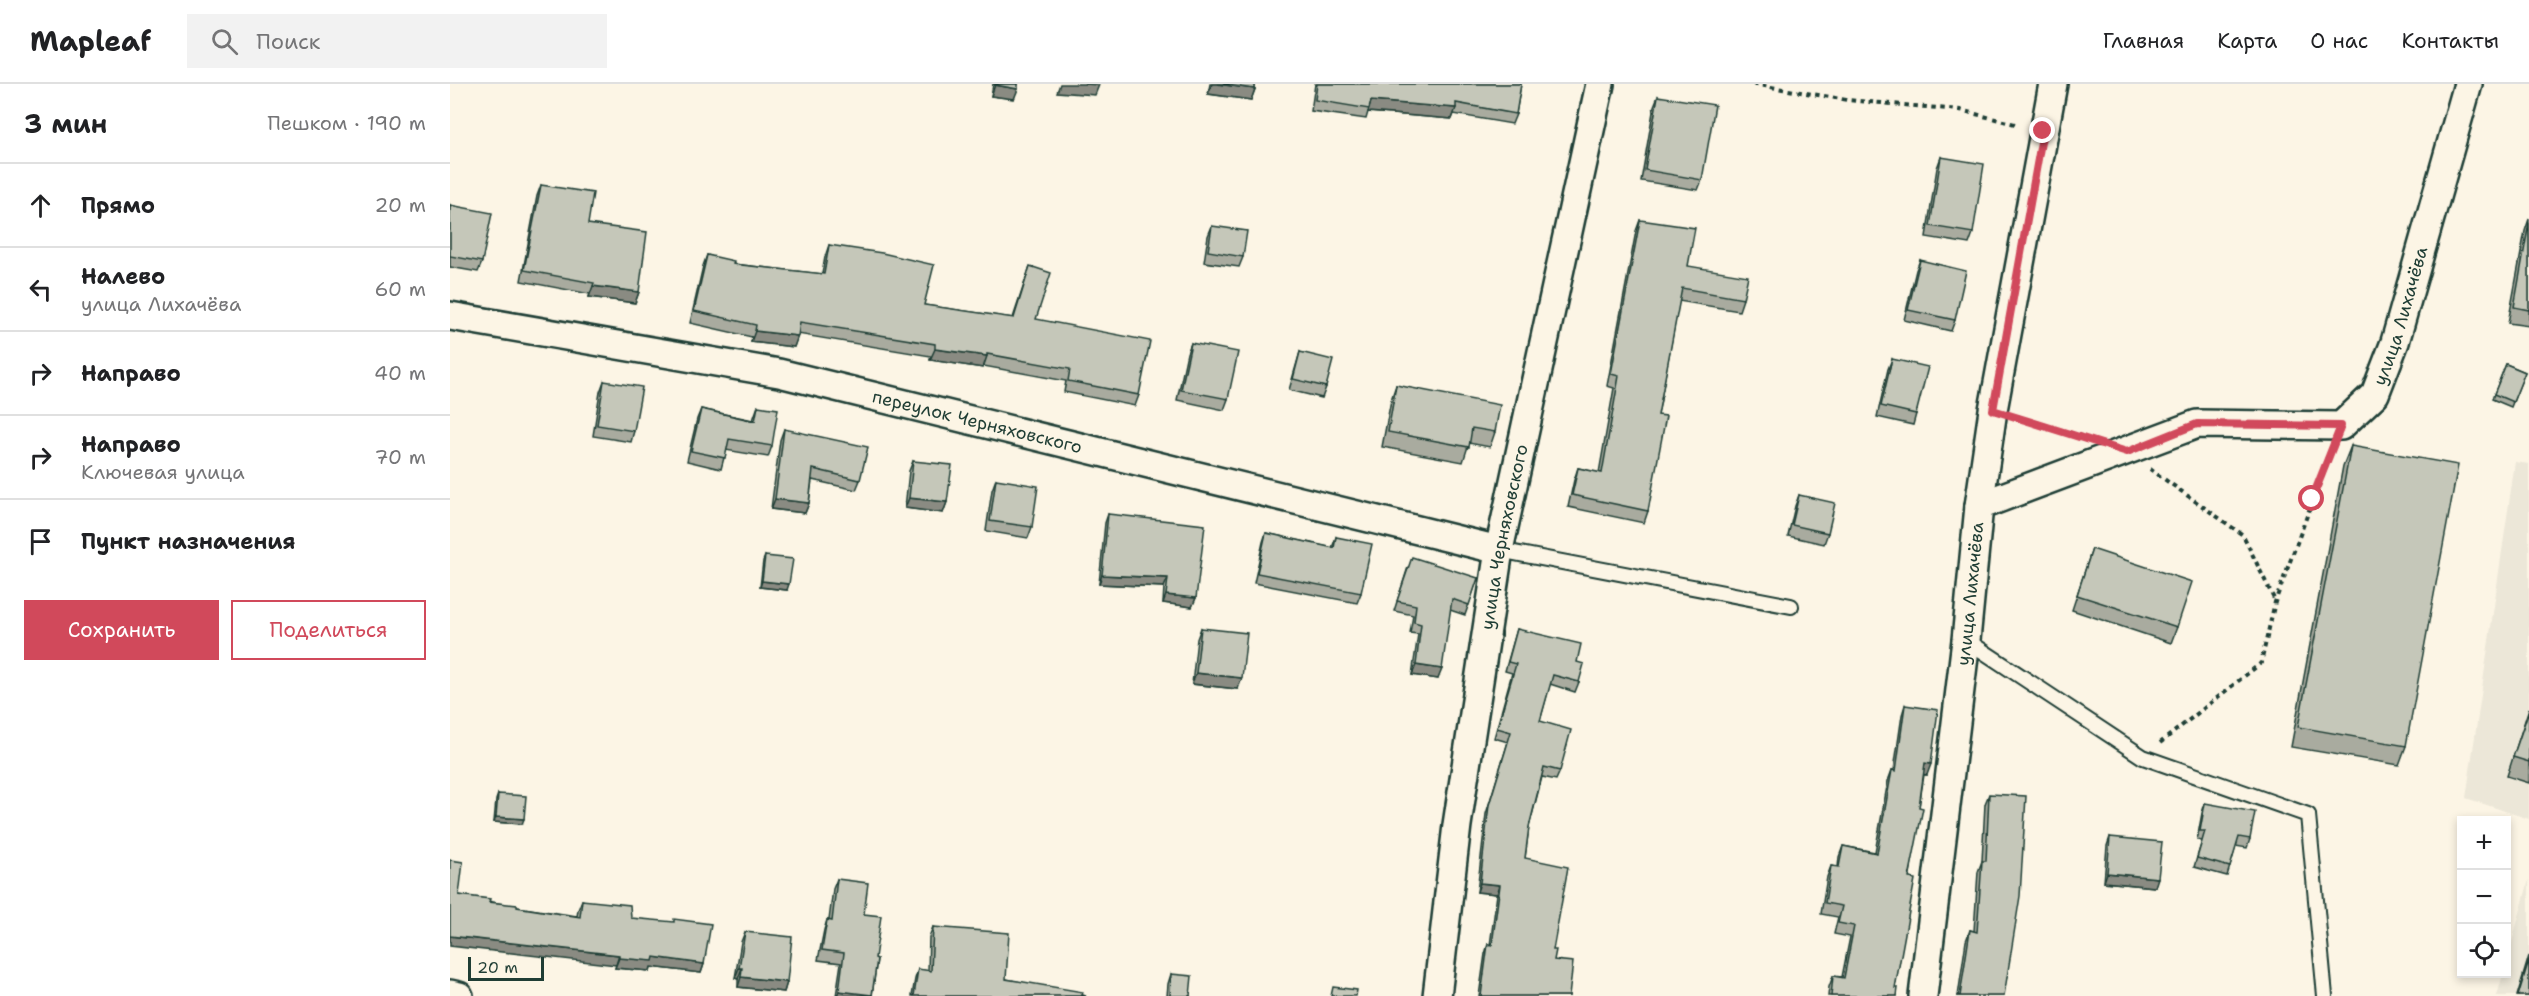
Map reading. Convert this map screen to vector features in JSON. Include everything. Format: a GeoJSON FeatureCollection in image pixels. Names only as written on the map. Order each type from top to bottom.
{"type":"FeatureCollection","features":[{"type":"Feature","properties":{"kind":"street","name":"улица Черняховского"},"geometry":{"type":"LineString","coordinates":[[1437,996],[1457,825],[1500,550],[1600,84]]}},
{"type":"Feature","properties":{"kind":"street"},"geometry":{"type":"LineString","coordinates":[[1979,506],[1993,410],[2053,84]]}},
{"type":"Feature","properties":{"kind":"street","name":"улица Лихачёва"},"geometry":{"type":"LineString","coordinates":[[1923,996],[1966,640],[1979,506],[2197,424],[2341,426],[2375,394],[2395,342],[2468,84]]}},
{"type":"Feature","properties":{"kind":"street","name":"переулок Черняховского"},"geometry":{"type":"LineString","coordinates":[[450,316],[778,373],[1500,550]]}},
{"type":"Feature","properties":{"kind":"street"},"geometry":{"type":"LineString","coordinates":[[450,994],[459,996]]}},
{"type":"Feature","properties":{"kind":"lane"},"geometry":{"type":"LineString","coordinates":[[1500,550],[1791,606]]}},
{"type":"Feature","properties":{"kind":"lane"},"geometry":{"type":"LineString","coordinates":[[1966,640],[2143,757],[2308,815],[2325,996]]}},
{"type":"Feature","properties":{"kind":"path"},"geometry":{"type":"LineString","coordinates":[[1753,84],[1847,100],[1960,110],[2043,131]]}},
{"type":"Feature","properties":{"kind":"path"},"geometry":{"type":"LineString","coordinates":[[1993,410],[2127,452],[2243,535],[2275,602]]}},
{"type":"Feature","properties":{"kind":"path"},"geometry":{"type":"LineString","coordinates":[[2143,757],[2261,663],[2275,602],[2341,426]]}},
{"type":"Feature","properties":{"kind":"shaded area"},"geometry":{"type":"Polygon","coordinates":[[[2515,462],[2529,464],[2529,819],[2466,798],[2515,462]]]}},
{"type":"Feature","properties":{"kind":"shaded area"},"geometry":{"type":"Polygon","coordinates":[[[2529,880],[2529,996],[2497,996],[2502,978],[2511,978],[2511,945],[2529,880]]]}},
{"type":"Feature","properties":{"kind":"building"},"geometry":{"type":"Polygon","coordinates":[[[1018,84],[1018,89],[995,85],[1018,84]]]}},
{"type":"Feature","properties":{"kind":"building"},"geometry":{"type":"Polygon","coordinates":[[[1217,84],[1255,84],[1255,89],[1217,84]]]}},
{"type":"Feature","properties":{"kind":"building"},"geometry":{"type":"Polygon","coordinates":[[[1317,84],[1521,84],[1516,114],[1456,103],[1456,108],[1371,101],[1369,109],[1315,100],[1317,84]]]}},
{"type":"Feature","properties":{"kind":"building"},"geometry":{"type":"Polygon","coordinates":[[[1658,96],[1715,105],[1702,180],[1645,170],[1658,96]]]}},
{"type":"Feature","properties":{"kind":"building"},"geometry":{"type":"Polygon","coordinates":[[[1941,157],[1984,164],[1973,233],[1930,226],[1941,157]]]}},
{"type":"Feature","properties":{"kind":"building"},"geometry":{"type":"Polygon","coordinates":[[[541,185],[593,193],[588,224],[647,232],[639,292],[593,286],[594,283],[524,270],[541,185]]]}},
{"type":"Feature","properties":{"kind":"building"},"geometry":{"type":"Polygon","coordinates":[[[450,205],[492,213],[482,262],[450,256],[450,205]]]}},
{"type":"Feature","properties":{"kind":"building"},"geometry":{"type":"Polygon","coordinates":[[[1640,220],[1695,228],[1688,266],[1748,276],[1743,299],[1682,288],[1658,415],[1666,416],[1648,511],[1572,495],[1578,468],[1602,473],[1619,376],[1611,374],[1640,220]]]}},
{"type":"Feature","properties":{"kind":"building"},"geometry":{"type":"Polygon","coordinates":[[[2529,223],[2529,310],[2514,307],[2529,223]]]}},
{"type":"Feature","properties":{"kind":"building"},"geometry":{"type":"Polygon","coordinates":[[[1212,226],[1247,231],[1243,257],[1208,251],[1212,226]]]}},
{"type":"Feature","properties":{"kind":"building"},"geometry":{"type":"Polygon","coordinates":[[[829,245],[882,253],[934,265],[924,305],[1014,318],[1030,266],[1051,273],[1036,319],[1150,341],[1139,395],[1068,381],[1070,369],[987,354],[987,356],[935,349],[935,344],[800,322],[798,336],[755,331],[756,325],[694,311],[707,255],[734,261],[733,264],[824,274],[829,245]]]}},
{"type":"Feature","properties":{"kind":"building"},"geometry":{"type":"Polygon","coordinates":[[[1920,260],[1966,271],[1955,320],[1908,310],[1920,260]]]}},
{"type":"Feature","properties":{"kind":"building"},"geometry":{"type":"Polygon","coordinates":[[[1191,343],[1238,352],[1228,399],[1181,390],[1191,343]]]}},
{"type":"Feature","properties":{"kind":"building"},"geometry":{"type":"Polygon","coordinates":[[[1300,352],[1333,360],[1326,387],[1293,379],[1300,352]]]}},
{"type":"Feature","properties":{"kind":"building"},"geometry":{"type":"Polygon","coordinates":[[[1892,359],[1928,367],[1916,414],[1881,406],[1892,359]]]}},
{"type":"Feature","properties":{"kind":"building"},"geometry":{"type":"Polygon","coordinates":[[[2506,364],[2525,372],[2513,402],[2494,394],[2506,364]]]}},
{"type":"Feature","properties":{"kind":"building"},"geometry":{"type":"Polygon","coordinates":[[[604,381],[642,387],[634,431],[597,425],[604,381]]]}},
{"type":"Feature","properties":{"kind":"building"},"geometry":{"type":"Polygon","coordinates":[[[1396,385],[1500,405],[1495,432],[1472,428],[1469,447],[1388,432],[1396,385]]]}},
{"type":"Feature","properties":{"kind":"building"},"geometry":{"type":"Polygon","coordinates":[[[758,406],[778,409],[772,446],[729,439],[725,458],[691,451],[701,409],[755,421],[758,406]]]}},
{"type":"Feature","properties":{"kind":"building"},"geometry":{"type":"Polygon","coordinates":[[[784,429],[868,447],[860,480],[813,469],[809,503],[775,499],[784,429]]]}},
{"type":"Feature","properties":{"kind":"building"},"geometry":{"type":"Polygon","coordinates":[[[2351,446],[2458,465],[2406,746],[2298,727],[2351,446]]]}},
{"type":"Feature","properties":{"kind":"building"},"geometry":{"type":"Polygon","coordinates":[[[913,461],[952,465],[947,502],[909,498],[913,461]]]}},
{"type":"Feature","properties":{"kind":"building"},"geometry":{"type":"Polygon","coordinates":[[[996,479],[1038,486],[1032,527],[990,521],[996,479]]]}},
{"type":"Feature","properties":{"kind":"building"},"geometry":{"type":"Polygon","coordinates":[[[1799,495],[1835,503],[1828,533],[1792,525],[1799,495]]]}},
{"type":"Feature","properties":{"kind":"building"},"geometry":{"type":"Polygon","coordinates":[[[1108,514],[1205,525],[1196,598],[1166,595],[1168,578],[1102,575],[1108,514]]]}},
{"type":"Feature","properties":{"kind":"building"},"geometry":{"type":"Polygon","coordinates":[[[1266,533],[1334,548],[1336,537],[1372,544],[1361,593],[1257,573],[1266,533]]]}},
{"type":"Feature","properties":{"kind":"building"},"geometry":{"type":"Polygon","coordinates":[[[2092,549],[2192,582],[2177,627],[2077,595],[2092,549]]]}},
{"type":"Feature","properties":{"kind":"building"},"geometry":{"type":"Polygon","coordinates":[[[765,556],[793,559],[789,584],[762,581],[765,556]]]}},
{"type":"Feature","properties":{"kind":"building"},"geometry":{"type":"Polygon","coordinates":[[[1412,557],[1478,578],[1469,605],[1452,599],[1442,669],[1416,665],[1421,624],[1414,622],[1416,605],[1397,601],[1412,557]]]}},
{"type":"Feature","properties":{"kind":"building"},"geometry":{"type":"Polygon","coordinates":[[[1201,628],[1247,633],[1242,678],[1196,673],[1201,628]]]}},
{"type":"Feature","properties":{"kind":"building"},"geometry":{"type":"Polygon","coordinates":[[[1517,629],[1581,644],[1577,662],[1584,664],[1579,682],[1553,675],[1540,721],[1571,730],[1560,771],[1544,767],[1529,827],[1525,858],[1568,867],[1553,950],[1556,950],[1554,960],[1573,962],[1569,996],[1481,996],[1488,944],[1492,945],[1500,885],[1480,883],[1489,805],[1511,732],[1497,728],[1516,664],[1508,662],[1517,629]]]}},
{"type":"Feature","properties":{"kind":"building"},"geometry":{"type":"Polygon","coordinates":[[[1905,705],[1938,710],[1931,764],[1925,763],[1919,807],[1923,808],[1909,878],[1915,879],[1895,988],[1898,988],[1897,996],[1831,996],[1833,976],[1844,978],[1854,926],[1838,923],[1842,906],[1825,903],[1831,866],[1839,867],[1843,846],[1877,853],[1892,770],[1896,771],[1905,705]]]}},
{"type":"Feature","properties":{"kind":"building"},"geometry":{"type":"Polygon","coordinates":[[[2529,710],[2529,762],[2513,757],[2529,710]]]}},
{"type":"Feature","properties":{"kind":"building"},"geometry":{"type":"Polygon","coordinates":[[[498,794],[526,796],[524,819],[496,817],[498,794]]]}},
{"type":"Feature","properties":{"kind":"building"},"geometry":{"type":"Polygon","coordinates":[[[1989,794],[2026,796],[2020,896],[2004,996],[1960,996],[1970,930],[1977,932],[1982,861],[1986,861],[1989,794]]]}},
{"type":"Feature","properties":{"kind":"building"},"geometry":{"type":"Polygon","coordinates":[[[2205,803],[2255,812],[2250,839],[2239,837],[2230,867],[2197,858],[2205,831],[2200,831],[2205,803]]]}},
{"type":"Feature","properties":{"kind":"building"},"geometry":{"type":"Polygon","coordinates":[[[2110,837],[2162,842],[2158,878],[2107,873],[2110,837]]]}},
{"type":"Feature","properties":{"kind":"building"},"geometry":{"type":"Polygon","coordinates":[[[450,860],[463,862],[459,895],[580,917],[582,900],[630,905],[631,918],[674,922],[674,919],[711,924],[704,964],[654,957],[653,961],[619,958],[619,955],[450,936],[450,860]]]}},
{"type":"Feature","properties":{"kind":"building"},"geometry":{"type":"Polygon","coordinates":[[[837,879],[868,883],[864,914],[881,916],[872,995],[839,991],[844,953],[822,950],[827,920],[832,921],[837,879]]]}},
{"type":"Feature","properties":{"kind":"building"},"geometry":{"type":"Polygon","coordinates":[[[933,927],[1009,933],[1006,979],[1083,992],[1082,995],[1086,996],[914,996],[918,969],[931,971],[933,927]]]}},
{"type":"Feature","properties":{"kind":"building"},"geometry":{"type":"Polygon","coordinates":[[[745,932],[792,937],[787,982],[741,977],[742,968],[739,968],[745,932]]]}},
{"type":"Feature","properties":{"kind":"building"},"geometry":{"type":"Polygon","coordinates":[[[2529,960],[2529,996],[2518,996],[2529,960]]]}},
{"type":"Feature","properties":{"kind":"building"},"geometry":{"type":"Polygon","coordinates":[[[1171,974],[1192,976],[1190,996],[1170,996],[1171,974]]]}},
{"type":"Feature","properties":{"kind":"building"},"geometry":{"type":"Polygon","coordinates":[[[1333,987],[1357,990],[1356,996],[1331,996],[1333,987]]]}},
{"type":"Feature","properties":{"kind":"route"},"geometry":{"type":"LineString","coordinates":[[2043,131],[1993,410],[2127,452],[2197,424],[2341,426],[2312,499]]}}]}
